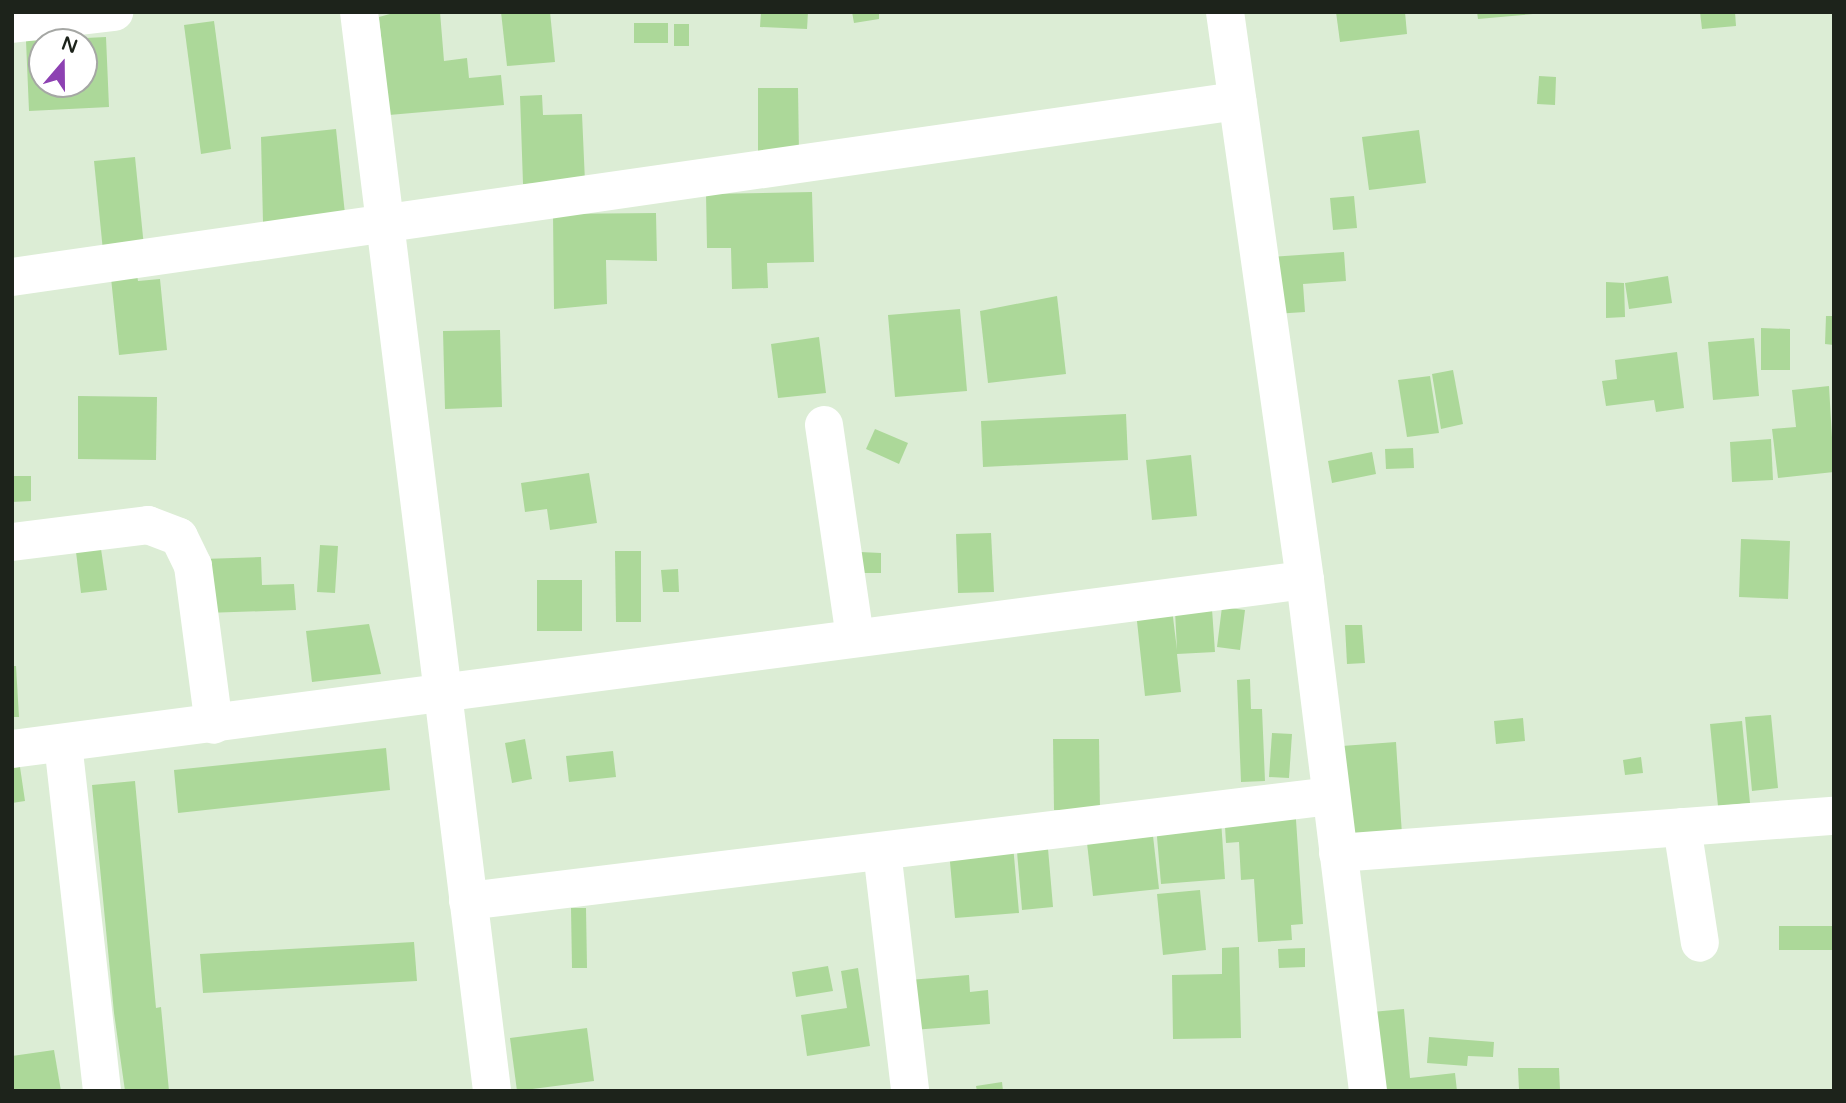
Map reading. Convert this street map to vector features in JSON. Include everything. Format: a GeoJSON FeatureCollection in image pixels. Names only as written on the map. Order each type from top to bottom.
{"type":"FeatureCollection","features":[{"type":"Feature","properties":{"kind":"street"},"geometry":{"type":"LineString","coordinates":[[12,24],[114,12]]}},
{"type":"Feature","properties":{"kind":"street"},"geometry":{"type":"LineString","coordinates":[[359,12],[492,1091]]}},
{"type":"Feature","properties":{"kind":"street"},"geometry":{"type":"LineString","coordinates":[[1225,12],[1305,580],[1368,1091]]}},
{"type":"Feature","properties":{"kind":"street"},"geometry":{"type":"LineString","coordinates":[[12,277],[385,227],[1237,101]]}},
{"type":"Feature","properties":{"kind":"street"},"geometry":{"type":"LineString","coordinates":[[824,425],[855,638]]}},
{"type":"Feature","properties":{"kind":"street"},"geometry":{"type":"LineString","coordinates":[[12,541],[148,525],[179,537],[191,555],[214,725]]}},
{"type":"Feature","properties":{"kind":"street"},"geometry":{"type":"LineString","coordinates":[[12,749],[443,698],[855,638],[1305,580]]}},
{"type":"Feature","properties":{"kind":"street"},"geometry":{"type":"LineString","coordinates":[[63,743],[102,1091]]}},
{"type":"Feature","properties":{"kind":"street"},"geometry":{"type":"LineString","coordinates":[[468,901],[1331,796]]}},
{"type":"Feature","properties":{"kind":"street"},"geometry":{"type":"LineString","coordinates":[[1338,853],[1834,816]]}},
{"type":"Feature","properties":{"kind":"street"},"geometry":{"type":"LineString","coordinates":[[1682,827],[1700,943]]}},
{"type":"Feature","properties":{"kind":"street"},"geometry":{"type":"LineString","coordinates":[[882,851],[910,1091]]}},
{"type":"Feature","properties":{"kind":"building"},"geometry":{"type":"Polygon","coordinates":[[[397,12],[440,12],[444,61],[467,58],[469,78],[501,75],[504,105],[389,115],[379,17],[397,12]]]}},
{"type":"Feature","properties":{"kind":"building"},"geometry":{"type":"Polygon","coordinates":[[[501,12],[550,12],[555,62],[507,66],[501,12]]]}},
{"type":"Feature","properties":{"kind":"building"},"geometry":{"type":"Polygon","coordinates":[[[761,12],[808,12],[807,29],[760,27],[761,12]]]}},
{"type":"Feature","properties":{"kind":"building"},"geometry":{"type":"Polygon","coordinates":[[[852,12],[879,12],[879,19],[854,23],[852,12]]]}},
{"type":"Feature","properties":{"kind":"building"},"geometry":{"type":"Polygon","coordinates":[[[1336,12],[1405,12],[1407,34],[1340,42],[1336,12]]]}},
{"type":"Feature","properties":{"kind":"building"},"geometry":{"type":"Polygon","coordinates":[[[1477,12],[1533,12],[1533,14],[1478,19],[1477,12]]]}},
{"type":"Feature","properties":{"kind":"building"},"geometry":{"type":"Polygon","coordinates":[[[1700,12],[1735,12],[1736,26],[1702,29],[1700,12]]]}},
{"type":"Feature","properties":{"kind":"building"},"geometry":{"type":"Polygon","coordinates":[[[214,21],[231,149],[201,154],[184,25],[214,21]]]}},
{"type":"Feature","properties":{"kind":"building"},"geometry":{"type":"Polygon","coordinates":[[[634,23],[668,23],[668,43],[634,43],[634,23]]]}},
{"type":"Feature","properties":{"kind":"building"},"geometry":{"type":"Polygon","coordinates":[[[674,24],[689,24],[689,46],[674,46],[674,24]]]}},
{"type":"Feature","properties":{"kind":"building"},"geometry":{"type":"Polygon","coordinates":[[[98,37],[106,37],[109,107],[29,111],[28,98],[98,98],[98,37]]]}},
{"type":"Feature","properties":{"kind":"building"},"geometry":{"type":"Polygon","coordinates":[[[26,41],[28,41],[28,88],[26,41]]]}},
{"type":"Feature","properties":{"kind":"building"},"geometry":{"type":"Polygon","coordinates":[[[1539,76],[1556,77],[1555,105],[1537,104],[1539,76]]]}},
{"type":"Feature","properties":{"kind":"building"},"geometry":{"type":"Polygon","coordinates":[[[758,88],[798,88],[799,154],[758,154],[758,88]]]}},
{"type":"Feature","properties":{"kind":"building"},"geometry":{"type":"Polygon","coordinates":[[[542,95],[543,115],[582,114],[585,182],[523,184],[520,96],[542,95]]]}},
{"type":"Feature","properties":{"kind":"building"},"geometry":{"type":"Polygon","coordinates":[[[336,129],[345,214],[263,223],[261,137],[336,129]]]}},
{"type":"Feature","properties":{"kind":"building"},"geometry":{"type":"Polygon","coordinates":[[[1419,130],[1426,183],[1369,190],[1362,137],[1419,130]]]}},
{"type":"Feature","properties":{"kind":"building"},"geometry":{"type":"Polygon","coordinates":[[[135,157],[144,247],[103,251],[94,161],[135,157]]]}},
{"type":"Feature","properties":{"kind":"building"},"geometry":{"type":"Polygon","coordinates":[[[812,192],[814,262],[767,263],[768,288],[732,289],[731,248],[707,248],[706,194],[812,192]]]}},
{"type":"Feature","properties":{"kind":"building"},"geometry":{"type":"Polygon","coordinates":[[[1354,196],[1357,228],[1333,230],[1330,198],[1354,196]]]}},
{"type":"Feature","properties":{"kind":"building"},"geometry":{"type":"Polygon","coordinates":[[[656,213],[657,261],[606,260],[607,304],[554,309],[553,214],[656,213]]]}},
{"type":"Feature","properties":{"kind":"building"},"geometry":{"type":"Polygon","coordinates":[[[1344,252],[1346,281],[1303,284],[1305,312],[1274,314],[1269,257],[1344,252]]]}},
{"type":"Feature","properties":{"kind":"building"},"geometry":{"type":"Polygon","coordinates":[[[137,275],[138,281],[160,279],[167,350],[119,355],[111,278],[137,275]]]}},
{"type":"Feature","properties":{"kind":"building"},"geometry":{"type":"Polygon","coordinates":[[[1668,276],[1672,303],[1629,309],[1625,283],[1668,276]]]}},
{"type":"Feature","properties":{"kind":"building"},"geometry":{"type":"Polygon","coordinates":[[[1606,282],[1624,283],[1625,317],[1606,318],[1606,282]]]}},
{"type":"Feature","properties":{"kind":"building"},"geometry":{"type":"Polygon","coordinates":[[[1057,296],[1066,374],[988,383],[980,311],[1057,296]]]}},
{"type":"Feature","properties":{"kind":"building"},"geometry":{"type":"Polygon","coordinates":[[[960,309],[967,391],[895,397],[888,315],[960,309]]]}},
{"type":"Feature","properties":{"kind":"building"},"geometry":{"type":"Polygon","coordinates":[[[1826,316],[1834,316],[1834,345],[1825,344],[1826,316]]]}},
{"type":"Feature","properties":{"kind":"building"},"geometry":{"type":"Polygon","coordinates":[[[1761,328],[1790,329],[1790,370],[1761,370],[1761,328]]]}},
{"type":"Feature","properties":{"kind":"building"},"geometry":{"type":"Polygon","coordinates":[[[500,330],[502,407],[445,409],[443,331],[500,330]]]}},
{"type":"Feature","properties":{"kind":"building"},"geometry":{"type":"Polygon","coordinates":[[[819,337],[826,393],[778,398],[771,344],[819,337]]]}},
{"type":"Feature","properties":{"kind":"building"},"geometry":{"type":"Polygon","coordinates":[[[1754,338],[1759,396],[1713,400],[1708,342],[1754,338]]]}},
{"type":"Feature","properties":{"kind":"building"},"geometry":{"type":"Polygon","coordinates":[[[1677,352],[1684,408],[1656,412],[1654,400],[1606,406],[1602,381],[1617,379],[1615,360],[1677,352]]]}},
{"type":"Feature","properties":{"kind":"building"},"geometry":{"type":"Polygon","coordinates":[[[1453,370],[1463,424],[1441,429],[1432,374],[1453,370]]]}},
{"type":"Feature","properties":{"kind":"building"},"geometry":{"type":"Polygon","coordinates":[[[1430,376],[1439,433],[1407,437],[1398,380],[1430,376]]]}},
{"type":"Feature","properties":{"kind":"building"},"geometry":{"type":"Polygon","coordinates":[[[1829,386],[1834,472],[1778,478],[1772,429],[1796,427],[1792,390],[1829,386]]]}},
{"type":"Feature","properties":{"kind":"building"},"geometry":{"type":"Polygon","coordinates":[[[78,396],[157,397],[156,460],[78,459],[78,396]]]}},
{"type":"Feature","properties":{"kind":"building"},"geometry":{"type":"Polygon","coordinates":[[[1126,414],[1128,460],[983,467],[981,421],[1126,414]]]}},
{"type":"Feature","properties":{"kind":"building"},"geometry":{"type":"Polygon","coordinates":[[[875,429],[908,443],[899,464],[866,449],[875,429]]]}},
{"type":"Feature","properties":{"kind":"building"},"geometry":{"type":"Polygon","coordinates":[[[1771,439],[1773,480],[1732,482],[1730,442],[1771,439]]]}},
{"type":"Feature","properties":{"kind":"building"},"geometry":{"type":"Polygon","coordinates":[[[1413,448],[1414,468],[1386,469],[1385,449],[1413,448]]]}},
{"type":"Feature","properties":{"kind":"building"},"geometry":{"type":"Polygon","coordinates":[[[1372,452],[1376,474],[1332,483],[1328,461],[1372,452]]]}},
{"type":"Feature","properties":{"kind":"building"},"geometry":{"type":"Polygon","coordinates":[[[1191,455],[1197,516],[1152,520],[1146,460],[1191,455]]]}},
{"type":"Feature","properties":{"kind":"building"},"geometry":{"type":"Polygon","coordinates":[[[589,473],[597,523],[550,530],[547,509],[525,512],[521,483],[589,473]]]}},
{"type":"Feature","properties":{"kind":"building"},"geometry":{"type":"Polygon","coordinates":[[[12,476],[31,476],[31,501],[12,502],[12,476]]]}},
{"type":"Feature","properties":{"kind":"building"},"geometry":{"type":"Polygon","coordinates":[[[991,533],[994,592],[958,593],[956,534],[991,533]]]}},
{"type":"Feature","properties":{"kind":"building"},"geometry":{"type":"Polygon","coordinates":[[[1741,539],[1790,541],[1788,599],[1739,597],[1741,539]]]}},
{"type":"Feature","properties":{"kind":"building"},"geometry":{"type":"Polygon","coordinates":[[[320,545],[338,546],[335,593],[317,592],[320,545]]]}},
{"type":"Feature","properties":{"kind":"building"},"geometry":{"type":"Polygon","coordinates":[[[101,549],[107,590],[81,593],[76,552],[101,549]]]}},
{"type":"Feature","properties":{"kind":"building"},"geometry":{"type":"Polygon","coordinates":[[[615,551],[641,551],[641,622],[616,622],[615,551]]]}},
{"type":"Feature","properties":{"kind":"building"},"geometry":{"type":"Polygon","coordinates":[[[860,552],[881,553],[881,573],[859,573],[860,552]]]}},
{"type":"Feature","properties":{"kind":"building"},"geometry":{"type":"Polygon","coordinates":[[[261,557],[262,585],[294,584],[296,610],[205,613],[203,559],[261,557]]]}},
{"type":"Feature","properties":{"kind":"building"},"geometry":{"type":"Polygon","coordinates":[[[678,569],[679,592],[663,592],[661,570],[678,569]]]}},
{"type":"Feature","properties":{"kind":"building"},"geometry":{"type":"Polygon","coordinates":[[[537,580],[582,580],[582,631],[537,631],[537,580]]]}},
{"type":"Feature","properties":{"kind":"building"},"geometry":{"type":"Polygon","coordinates":[[[1222,607],[1245,610],[1240,650],[1217,647],[1222,607]]]}},
{"type":"Feature","properties":{"kind":"building"},"geometry":{"type":"Polygon","coordinates":[[[1172,609],[1177,650],[1175,611],[1212,609],[1215,652],[1177,654],[1181,692],[1145,696],[1136,612],[1172,609]]]}},
{"type":"Feature","properties":{"kind":"building"},"geometry":{"type":"Polygon","coordinates":[[[369,624],[381,674],[312,682],[306,631],[369,624]]]}},
{"type":"Feature","properties":{"kind":"building"},"geometry":{"type":"Polygon","coordinates":[[[1345,625],[1362,625],[1365,663],[1347,664],[1345,625]]]}},
{"type":"Feature","properties":{"kind":"building"},"geometry":{"type":"Polygon","coordinates":[[[12,666],[16,666],[19,717],[12,717],[12,666]]]}},
{"type":"Feature","properties":{"kind":"building"},"geometry":{"type":"Polygon","coordinates":[[[1250,679],[1251,709],[1262,709],[1265,781],[1241,782],[1237,680],[1250,679]]]}},
{"type":"Feature","properties":{"kind":"building"},"geometry":{"type":"Polygon","coordinates":[[[1771,715],[1778,788],[1752,791],[1745,717],[1771,715]]]}},
{"type":"Feature","properties":{"kind":"building"},"geometry":{"type":"Polygon","coordinates":[[[1523,718],[1525,741],[1496,744],[1494,721],[1523,718]]]}},
{"type":"Feature","properties":{"kind":"building"},"geometry":{"type":"Polygon","coordinates":[[[1742,721],[1750,803],[1718,806],[1710,724],[1742,721]]]}},
{"type":"Feature","properties":{"kind":"building"},"geometry":{"type":"Polygon","coordinates":[[[1272,733],[1292,734],[1289,778],[1269,777],[1272,733]]]}},
{"type":"Feature","properties":{"kind":"building"},"geometry":{"type":"Polygon","coordinates":[[[525,739],[532,779],[512,783],[505,743],[525,739]]]}},
{"type":"Feature","properties":{"kind":"building"},"geometry":{"type":"Polygon","coordinates":[[[1053,739],[1099,739],[1100,810],[1054,810],[1053,739]]]}},
{"type":"Feature","properties":{"kind":"building"},"geometry":{"type":"Polygon","coordinates":[[[1396,742],[1402,835],[1348,838],[1342,746],[1396,742]]]}},
{"type":"Feature","properties":{"kind":"building"},"geometry":{"type":"Polygon","coordinates":[[[386,748],[390,790],[178,813],[174,770],[386,748]]]}},
{"type":"Feature","properties":{"kind":"building"},"geometry":{"type":"Polygon","coordinates":[[[613,751],[616,777],[569,782],[566,756],[613,751]]]}},
{"type":"Feature","properties":{"kind":"building"},"geometry":{"type":"Polygon","coordinates":[[[1641,757],[1643,773],[1625,775],[1623,760],[1641,757]]]}},
{"type":"Feature","properties":{"kind":"building"},"geometry":{"type":"Polygon","coordinates":[[[20,767],[25,801],[12,803],[12,768],[20,767]]]}},
{"type":"Feature","properties":{"kind":"building"},"geometry":{"type":"Polygon","coordinates":[[[135,781],[156,1008],[161,1007],[169,1091],[125,1091],[114,1013],[92,785],[135,781]]]}},
{"type":"Feature","properties":{"kind":"building"},"geometry":{"type":"Polygon","coordinates":[[[1295,805],[1303,924],[1291,925],[1292,940],[1258,942],[1254,879],[1241,880],[1239,842],[1226,843],[1224,810],[1295,805]]]}},
{"type":"Feature","properties":{"kind":"building"},"geometry":{"type":"Polygon","coordinates":[[[1221,820],[1225,879],[1161,884],[1156,825],[1221,820]]]}},
{"type":"Feature","properties":{"kind":"building"},"geometry":{"type":"Polygon","coordinates":[[[1152,827],[1159,889],[1093,896],[1086,834],[1152,827]]]}},
{"type":"Feature","properties":{"kind":"building"},"geometry":{"type":"Polygon","coordinates":[[[1047,837],[1053,907],[1022,910],[1016,840],[1047,837]]]}},
{"type":"Feature","properties":{"kind":"building"},"geometry":{"type":"Polygon","coordinates":[[[1013,845],[1019,913],[955,918],[949,851],[1013,845]]]}},
{"type":"Feature","properties":{"kind":"building"},"geometry":{"type":"Polygon","coordinates":[[[1200,890],[1206,950],[1163,955],[1157,894],[1200,890]]]}},
{"type":"Feature","properties":{"kind":"building"},"geometry":{"type":"Polygon","coordinates":[[[571,908],[586,908],[587,968],[572,968],[571,908]]]}},
{"type":"Feature","properties":{"kind":"building"},"geometry":{"type":"Polygon","coordinates":[[[1779,926],[1834,926],[1834,950],[1779,950],[1779,926]]]}},
{"type":"Feature","properties":{"kind":"building"},"geometry":{"type":"Polygon","coordinates":[[[414,942],[417,981],[203,993],[200,954],[414,942]]]}},
{"type":"Feature","properties":{"kind":"building"},"geometry":{"type":"Polygon","coordinates":[[[1239,947],[1241,1038],[1173,1039],[1172,975],[1222,974],[1222,948],[1239,947]]]}},
{"type":"Feature","properties":{"kind":"building"},"geometry":{"type":"Polygon","coordinates":[[[1305,948],[1305,967],[1279,968],[1278,949],[1305,948]]]}},
{"type":"Feature","properties":{"kind":"building"},"geometry":{"type":"Polygon","coordinates":[[[828,966],[833,991],[796,997],[792,972],[828,966]]]}},
{"type":"Feature","properties":{"kind":"building"},"geometry":{"type":"Polygon","coordinates":[[[858,968],[870,1046],[807,1056],[801,1015],[847,1008],[841,971],[858,968]]]}},
{"type":"Feature","properties":{"kind":"building"},"geometry":{"type":"Polygon","coordinates":[[[969,975],[970,992],[988,990],[990,1024],[913,1030],[909,980],[969,975]]]}},
{"type":"Feature","properties":{"kind":"building"},"geometry":{"type":"Polygon","coordinates":[[[1404,1009],[1410,1078],[1455,1073],[1457,1091],[1380,1091],[1372,1012],[1404,1009]]]}},
{"type":"Feature","properties":{"kind":"building"},"geometry":{"type":"Polygon","coordinates":[[[587,1028],[594,1081],[517,1091],[510,1038],[587,1028]]]}},
{"type":"Feature","properties":{"kind":"building"},"geometry":{"type":"Polygon","coordinates":[[[1429,1037],[1494,1042],[1493,1057],[1468,1056],[1467,1066],[1427,1063],[1429,1037]]]}},
{"type":"Feature","properties":{"kind":"building"},"geometry":{"type":"Polygon","coordinates":[[[54,1050],[61,1091],[12,1091],[12,1056],[54,1050]]]}},
{"type":"Feature","properties":{"kind":"building"},"geometry":{"type":"Polygon","coordinates":[[[1518,1068],[1559,1068],[1560,1090],[1519,1090],[1518,1068]]]}},
{"type":"Feature","properties":{"kind":"building"},"geometry":{"type":"Polygon","coordinates":[[[1002,1082],[1003,1091],[977,1091],[976,1086],[1002,1082]]]}}]}
